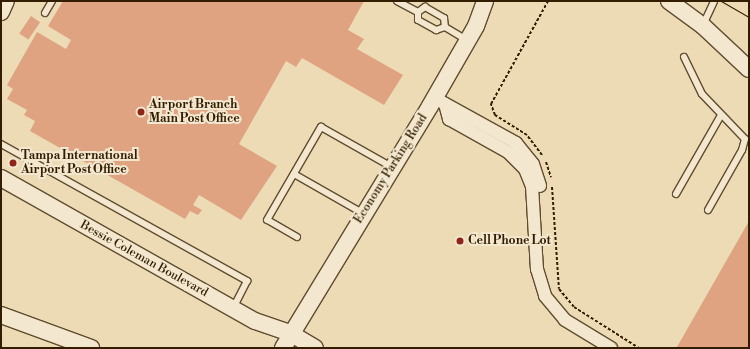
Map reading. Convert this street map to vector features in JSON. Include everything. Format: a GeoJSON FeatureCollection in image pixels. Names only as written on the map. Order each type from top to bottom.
{"type":"FeatureCollection","features":[{"type":"Feature","properties":{"kind":"street"},"geometry":{"type":"LineString","coordinates":[[1,12],[6,1]]}},
{"type":"Feature","properties":{"kind":"street","name":"Economy Parking Road"},"geometry":{"type":"LineString","coordinates":[[290,333],[393,168],[440,101],[476,26],[485,1]]}},
{"type":"Feature","properties":{"kind":"street"},"geometry":{"type":"LineString","coordinates":[[476,26],[492,1]]}},
{"type":"Feature","properties":{"kind":"street"},"geometry":{"type":"LineString","coordinates":[[669,1],[703,26],[749,69]]}},
{"type":"Feature","properties":{"kind":"street"},"geometry":{"type":"LineString","coordinates":[[440,101],[510,138],[533,164],[540,182],[542,287],[559,315],[611,348]]}},
{"type":"Feature","properties":{"kind":"street","name":"Bessie Coleman Boulevard"},"geometry":{"type":"LineString","coordinates":[[1,178],[233,308],[290,333],[315,348]]}},
{"type":"Feature","properties":{"kind":"street"},"geometry":{"type":"LineString","coordinates":[[1,314],[90,348]]}},
{"type":"Feature","properties":{"kind":"street"},"geometry":{"type":"LineString","coordinates":[[279,348],[290,333]]}},
{"type":"Feature","properties":{"kind":"street"},"geometry":{"type":"LineString","coordinates":[[283,348],[290,333]]}},
{"type":"Feature","properties":{"kind":"lane"},"geometry":{"type":"LineString","coordinates":[[45,13],[52,1]]}},
{"type":"Feature","properties":{"kind":"lane"},"geometry":{"type":"LineString","coordinates":[[397,1],[418,12]]}},
{"type":"Feature","properties":{"kind":"lane"},"geometry":{"type":"LineString","coordinates":[[703,26],[714,1]]}},
{"type":"Feature","properties":{"kind":"lane"},"geometry":{"type":"LineString","coordinates":[[418,12],[425,8],[432,11],[444,18],[445,27]]}},
{"type":"Feature","properties":{"kind":"lane"},"geometry":{"type":"LineString","coordinates":[[418,12],[418,20],[436,30],[445,27],[468,40]]}},
{"type":"Feature","properties":{"kind":"lane"},"geometry":{"type":"LineString","coordinates":[[684,57],[694,83],[720,117],[736,128],[745,144],[708,210]]}},
{"type":"Feature","properties":{"kind":"lane"},"geometry":{"type":"LineString","coordinates":[[676,194],[720,117]]}},
{"type":"Feature","properties":{"kind":"lane"},"geometry":{"type":"LineString","coordinates":[[297,237],[267,220],[321,127],[393,168]]}},
{"type":"Feature","properties":{"kind":"lane"},"geometry":{"type":"LineString","coordinates":[[1,144],[247,281],[233,308]]}},
{"type":"Feature","properties":{"kind":"lane"},"geometry":{"type":"LineString","coordinates":[[294,174],[364,214]]}},
{"type":"Feature","properties":{"kind":"building","name":"Airport Branch Main Post Office"},"geometry":{"type":"Polygon","coordinates":[[[63,1],[364,1],[348,30],[364,39],[357,49],[403,75],[384,105],[302,58],[296,67],[286,61],[239,144],[277,166],[241,220],[199,195],[193,205],[202,210],[198,215],[190,211],[185,219],[30,131],[35,121],[24,115],[27,110],[7,99],[13,89],[7,85],[37,32],[66,49],[71,40],[48,26],[63,1]]]}},
{"type":"Feature","properties":{"kind":"building"},"geometry":{"type":"Polygon","coordinates":[[[31,16],[40,22],[28,40],[19,33],[31,16]]]}},
{"type":"Feature","properties":{"kind":"building"},"geometry":{"type":"Polygon","coordinates":[[[749,221],[749,348],[677,347],[749,221]]]}},
{"type":"Feature","properties":{"kind":"tram line"},"geometry":{"type":"LineString","coordinates":[[721,1],[749,17]]}},
{"type":"Feature","properties":{"kind":"place","name":"Airport Branch Main Post Office"},"geometry":{"type":"Point","coordinates":[141,112]}},
{"type":"Feature","properties":{"kind":"place","name":"Tampa International Airport Post Office"},"geometry":{"type":"Point","coordinates":[13,163]}},
{"type":"Feature","properties":{"kind":"place","name":"Cell Phone Lot"},"geometry":{"type":"Point","coordinates":[460,241]}}]}
